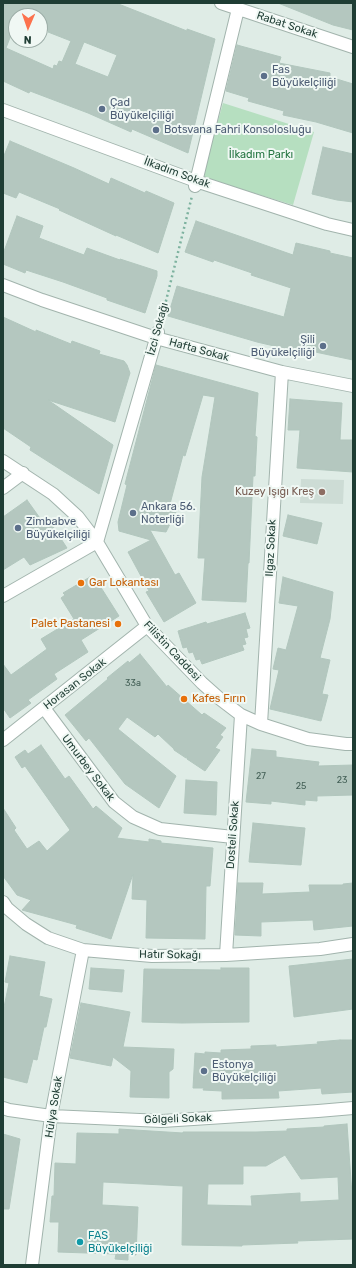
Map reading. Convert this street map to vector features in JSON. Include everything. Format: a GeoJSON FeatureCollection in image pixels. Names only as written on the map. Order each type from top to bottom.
{"type":"FeatureCollection","features":[{"type":"Feature","properties":{"kind":"street","name":"Rabat Sokak"},"geometry":{"type":"LineString","coordinates":[[221,3],[353,47]]}},
{"type":"Feature","properties":{"kind":"street"},"geometry":{"type":"LineString","coordinates":[[196,183],[238,9]]}},
{"type":"Feature","properties":{"kind":"street","name":"İlkadım Sokak"},"geometry":{"type":"LineString","coordinates":[[3,110],[196,183],[327,224],[353,230]]}},
{"type":"Feature","properties":{"kind":"street","name":"Hafta Sokak"},"geometry":{"type":"LineString","coordinates":[[3,285],[42,300],[282,372],[353,386]]}},
{"type":"Feature","properties":{"kind":"street","name":"İzci Sokağı"},"geometry":{"type":"LineString","coordinates":[[97,542],[157,335]]}},
{"type":"Feature","properties":{"kind":"street","name":"Ilgaz Sokak"},"geometry":{"type":"LineString","coordinates":[[261,724],[282,372]]}},
{"type":"Feature","properties":{"kind":"street","name":"Filistin Caddesi"},"geometry":{"type":"LineString","coordinates":[[3,461],[53,494],[78,517],[97,542],[147,626],[202,683],[241,715],[261,724],[308,739],[353,744]]}},
{"type":"Feature","properties":{"kind":"street"},"geometry":{"type":"LineString","coordinates":[[3,488],[23,474]]}},
{"type":"Feature","properties":{"kind":"street"},"geometry":{"type":"LineString","coordinates":[[3,596],[97,542]]}},
{"type":"Feature","properties":{"kind":"street","name":"Horasan Sokak"},"geometry":{"type":"LineString","coordinates":[[3,740],[147,626]]}},
{"type":"Feature","properties":{"kind":"street","name":"Umurbey Sokak"},"geometry":{"type":"LineString","coordinates":[[44,708],[114,802],[133,817],[160,829],[233,838]]}},
{"type":"Feature","properties":{"kind":"street","name":"Dosteli Sokak"},"geometry":{"type":"LineString","coordinates":[[226,955],[241,715]]}},
{"type":"Feature","properties":{"kind":"street","name":"Hatır Sokağı"},"geometry":{"type":"LineString","coordinates":[[3,902],[7,908],[26,924],[48,938],[83,950],[152,956],[226,955],[320,949],[353,944]]}},
{"type":"Feature","properties":{"kind":"street","name":"Hülya Sokak"},"geometry":{"type":"LineString","coordinates":[[32,1265],[51,1116],[83,950]]}},
{"type":"Feature","properties":{"kind":"street","name":"Gölgeli Sokak"},"geometry":{"type":"LineString","coordinates":[[3,1108],[51,1116],[162,1121],[353,1108]]}},
{"type":"Feature","properties":{"kind":"path","name":"İzci Sokağı"},"geometry":{"type":"LineString","coordinates":[[157,335],[196,183]]}},
{"type":"Feature","properties":{"kind":"shaded area","name":"Kuzey Işığı Kreş"},"geometry":{"type":"Polygon","coordinates":[[[301,479],[344,480],[343,504],[300,503],[301,479]]]}},
{"type":"Feature","properties":{"kind":"green space","name":"İlkadım Parkı"},"geometry":{"type":"Polygon","coordinates":[[[223,103],[314,132],[293,205],[202,177],[223,103]]]}},
{"type":"Feature","properties":{"kind":"building"},"geometry":{"type":"Polygon","coordinates":[[[3,3],[116,3],[187,31],[187,29],[215,39],[188,153],[132,129],[131,132],[88,113],[30,91],[29,93],[3,81],[3,3]],[[84,42],[75,64],[108,77],[117,55],[84,42]]]}},
{"type":"Feature","properties":{"kind":"building"},"geometry":{"type":"Polygon","coordinates":[[[278,3],[353,3],[353,30],[333,25],[278,3]]]}},
{"type":"Feature","properties":{"kind":"building"},"geometry":{"type":"Polygon","coordinates":[[[237,45],[281,57],[279,63],[330,73],[330,77],[353,84],[353,133],[316,122],[283,115],[284,111],[248,101],[249,98],[226,91],[237,45]]]}},
{"type":"Feature","properties":{"kind":"building"},"geometry":{"type":"Polygon","coordinates":[[[10,141],[109,184],[111,178],[145,193],[146,191],[174,203],[158,253],[116,236],[59,210],[60,209],[19,192],[16,198],[3,193],[3,158],[10,141]]]}},
{"type":"Feature","properties":{"kind":"building"},"geometry":{"type":"Polygon","coordinates":[[[323,147],[353,154],[353,202],[312,194],[323,147]]]}},
{"type":"Feature","properties":{"kind":"building"},"geometry":{"type":"Polygon","coordinates":[[[17,216],[43,226],[39,238],[84,255],[87,248],[157,271],[157,276],[145,313],[107,300],[107,298],[63,282],[26,270],[25,273],[3,264],[3,254],[17,216]]]}},
{"type":"Feature","properties":{"kind":"building"},"geometry":{"type":"Polygon","coordinates":[[[196,221],[293,255],[296,243],[353,258],[353,360],[301,349],[300,352],[257,342],[168,316],[177,286],[284,317],[291,288],[251,275],[252,273],[214,260],[213,262],[185,252],[196,221]]]}},
{"type":"Feature","properties":{"kind":"building"},"geometry":{"type":"Polygon","coordinates":[[[3,317],[36,332],[36,330],[71,344],[72,341],[100,351],[99,354],[124,361],[127,365],[130,373],[115,422],[48,400],[113,445],[99,494],[30,450],[31,447],[3,428],[3,317]]]}},
{"type":"Feature","properties":{"kind":"building"},"geometry":{"type":"Polygon","coordinates":[[[156,365],[258,393],[255,436],[257,437],[255,476],[253,476],[246,602],[202,600],[205,558],[198,558],[202,477],[215,397],[203,395],[185,456],[183,455],[170,504],[179,506],[166,532],[150,530],[175,575],[179,573],[196,603],[164,622],[146,592],[149,591],[128,552],[151,540],[119,531],[118,522],[127,485],[125,484],[156,365]]]}},
{"type":"Feature","properties":{"kind":"building"},"geometry":{"type":"Polygon","coordinates":[[[290,399],[342,403],[340,440],[353,440],[353,472],[297,468],[300,430],[288,430],[290,399]]]}},
{"type":"Feature","properties":{"kind":"building"},"geometry":{"type":"Polygon","coordinates":[[[27,500],[47,528],[52,525],[67,548],[30,565],[24,557],[3,570],[3,517],[27,500]]]}},
{"type":"Feature","properties":{"kind":"building"},"geometry":{"type":"Polygon","coordinates":[[[288,515],[322,523],[317,544],[283,536],[288,515]]]}},
{"type":"Feature","properties":{"kind":"building"},"geometry":{"type":"Polygon","coordinates":[[[90,577],[92,580],[95,578],[119,616],[81,640],[88,652],[54,674],[57,679],[28,700],[31,703],[10,718],[3,708],[3,664],[11,675],[47,649],[41,639],[74,619],[61,598],[65,595],[63,593],[90,577]]]}},
{"type":"Feature","properties":{"kind":"building"},"geometry":{"type":"Polygon","coordinates":[[[283,577],[333,592],[330,619],[320,658],[330,660],[322,694],[328,695],[321,721],[270,709],[279,670],[273,669],[278,648],[286,650],[298,606],[279,603],[283,577]]]}},
{"type":"Feature","properties":{"kind":"building"},"geometry":{"type":"Polygon","coordinates":[[[245,613],[250,628],[246,629],[248,637],[244,638],[246,644],[242,645],[244,650],[202,664],[200,659],[196,660],[193,652],[189,653],[187,647],[183,648],[178,631],[206,622],[207,624],[245,613]]]}},
{"type":"Feature","properties":{"kind":"building"},"geometry":{"type":"Polygon","coordinates":[[[140,654],[167,687],[168,685],[202,715],[204,713],[226,728],[220,735],[223,737],[215,748],[220,750],[205,771],[187,759],[187,756],[186,758],[174,750],[158,734],[155,737],[127,717],[118,729],[176,776],[159,808],[125,784],[89,738],[86,741],[65,715],[108,679],[107,678],[128,661],[129,663],[140,654]]]}},
{"type":"Feature","properties":{"kind":"building"},"geometry":{"type":"Polygon","coordinates":[[[41,745],[65,779],[69,776],[93,809],[96,806],[122,828],[117,838],[149,842],[149,839],[161,841],[161,843],[213,848],[210,886],[206,886],[205,939],[146,938],[147,900],[132,899],[133,874],[111,939],[76,928],[77,925],[22,910],[31,900],[17,895],[3,876],[3,808],[16,828],[14,830],[27,849],[39,841],[47,851],[70,830],[25,766],[22,768],[15,757],[25,750],[28,754],[41,745]]]}},
{"type":"Feature","properties":{"kind":"building"},"geometry":{"type":"Polygon","coordinates":[[[252,749],[276,751],[276,757],[319,762],[318,766],[353,765],[353,795],[317,796],[317,801],[305,800],[305,805],[271,801],[271,804],[246,802],[252,749]]]}},
{"type":"Feature","properties":{"kind":"building"},"geometry":{"type":"Polygon","coordinates":[[[186,780],[217,782],[216,815],[184,813],[186,780]]]}},
{"type":"Feature","properties":{"kind":"building"},"geometry":{"type":"Polygon","coordinates":[[[253,823],[305,828],[301,865],[249,862],[253,823]]]}},
{"type":"Feature","properties":{"kind":"building"},"geometry":{"type":"Polygon","coordinates":[[[238,883],[263,883],[262,894],[310,892],[309,885],[343,885],[353,883],[353,926],[314,930],[313,920],[261,922],[261,936],[235,935],[238,883]]]}},
{"type":"Feature","properties":{"kind":"building"},"geometry":{"type":"Polygon","coordinates":[[[10,956],[45,962],[39,996],[52,999],[37,1060],[33,1059],[27,1083],[3,1077],[3,1012],[9,983],[5,982],[10,956]]]}},
{"type":"Feature","properties":{"kind":"building"},"geometry":{"type":"Polygon","coordinates":[[[353,959],[353,1009],[294,1017],[289,966],[353,959]]]}},
{"type":"Feature","properties":{"kind":"building"},"geometry":{"type":"Polygon","coordinates":[[[91,968],[124,970],[122,992],[89,989],[91,968]]]}},
{"type":"Feature","properties":{"kind":"building"},"geometry":{"type":"Polygon","coordinates":[[[221,968],[249,968],[249,1022],[142,1022],[144,969],[221,970],[221,968]]]}},
{"type":"Feature","properties":{"kind":"building"},"geometry":{"type":"Polygon","coordinates":[[[81,1003],[130,1012],[123,1047],[174,1049],[173,1069],[169,1072],[169,1098],[130,1097],[131,1071],[113,1057],[111,1066],[70,1058],[81,1003]]]}},
{"type":"Feature","properties":{"kind":"building"},"geometry":{"type":"Polygon","coordinates":[[[353,1040],[353,1092],[322,1094],[321,1088],[278,1091],[279,1098],[222,1099],[222,1091],[193,1088],[195,1053],[221,1053],[221,1050],[251,1049],[251,1046],[276,1045],[276,1047],[318,1044],[317,1042],[353,1040]]]}},
{"type":"Feature","properties":{"kind":"building"},"geometry":{"type":"Polygon","coordinates":[[[347,1124],[353,1195],[353,1239],[297,1241],[298,1243],[242,1246],[182,1245],[183,1186],[103,1182],[102,1205],[138,1207],[136,1255],[128,1254],[128,1260],[115,1259],[116,1254],[58,1252],[59,1222],[50,1222],[52,1196],[54,1196],[55,1163],[76,1164],[77,1133],[119,1134],[119,1129],[183,1133],[256,1132],[287,1131],[287,1129],[347,1124]],[[285,1155],[266,1166],[243,1166],[243,1184],[208,1184],[207,1205],[252,1206],[251,1196],[300,1193],[300,1202],[339,1200],[338,1177],[301,1179],[285,1155]]]}},
{"type":"Feature","properties":{"kind":"building"},"geometry":{"type":"Polygon","coordinates":[[[3,1134],[20,1139],[9,1209],[3,1209],[3,1134]]]}},
{"type":"Feature","properties":{"kind":"place","name":"Fas Büyükelçiliği"},"geometry":{"type":"Point","coordinates":[264,76]}},
{"type":"Feature","properties":{"kind":"place","name":"Çad Büyükelçiliği"},"geometry":{"type":"Point","coordinates":[102,109]}},
{"type":"Feature","properties":{"kind":"place","name":"Botsvana Fahri Konsolosluğu"},"geometry":{"type":"Point","coordinates":[156,130]}},
{"type":"Feature","properties":{"kind":"place","name":"Şili Büyükelçiliği"},"geometry":{"type":"Point","coordinates":[323,346]}},
{"type":"Feature","properties":{"kind":"place","name":"Kuzey Işığı Kreş"},"geometry":{"type":"Point","coordinates":[322,492]}},
{"type":"Feature","properties":{"kind":"place","name":"Ankara 56. Noterliği"},"geometry":{"type":"Point","coordinates":[133,513]}},
{"type":"Feature","properties":{"kind":"place","name":"Zimbabve Büyükelçiliği"},"geometry":{"type":"Point","coordinates":[18,528]}},
{"type":"Feature","properties":{"kind":"place","name":"Gar Lokantası"},"geometry":{"type":"Point","coordinates":[81,583]}},
{"type":"Feature","properties":{"kind":"place","name":"Palet Pastanesi"},"geometry":{"type":"Point","coordinates":[118,624]}},
{"type":"Feature","properties":{"kind":"place","name":"Kafes Fırın"},"geometry":{"type":"Point","coordinates":[184,699]}},
{"type":"Feature","properties":{"kind":"place","name":"Estonya Büyükelçiliği"},"geometry":{"type":"Point","coordinates":[204,1071]}},
{"type":"Feature","properties":{"kind":"place","name":"FAS Büyükelçiliği"},"geometry":{"type":"Point","coordinates":[80,1242]}}]}
